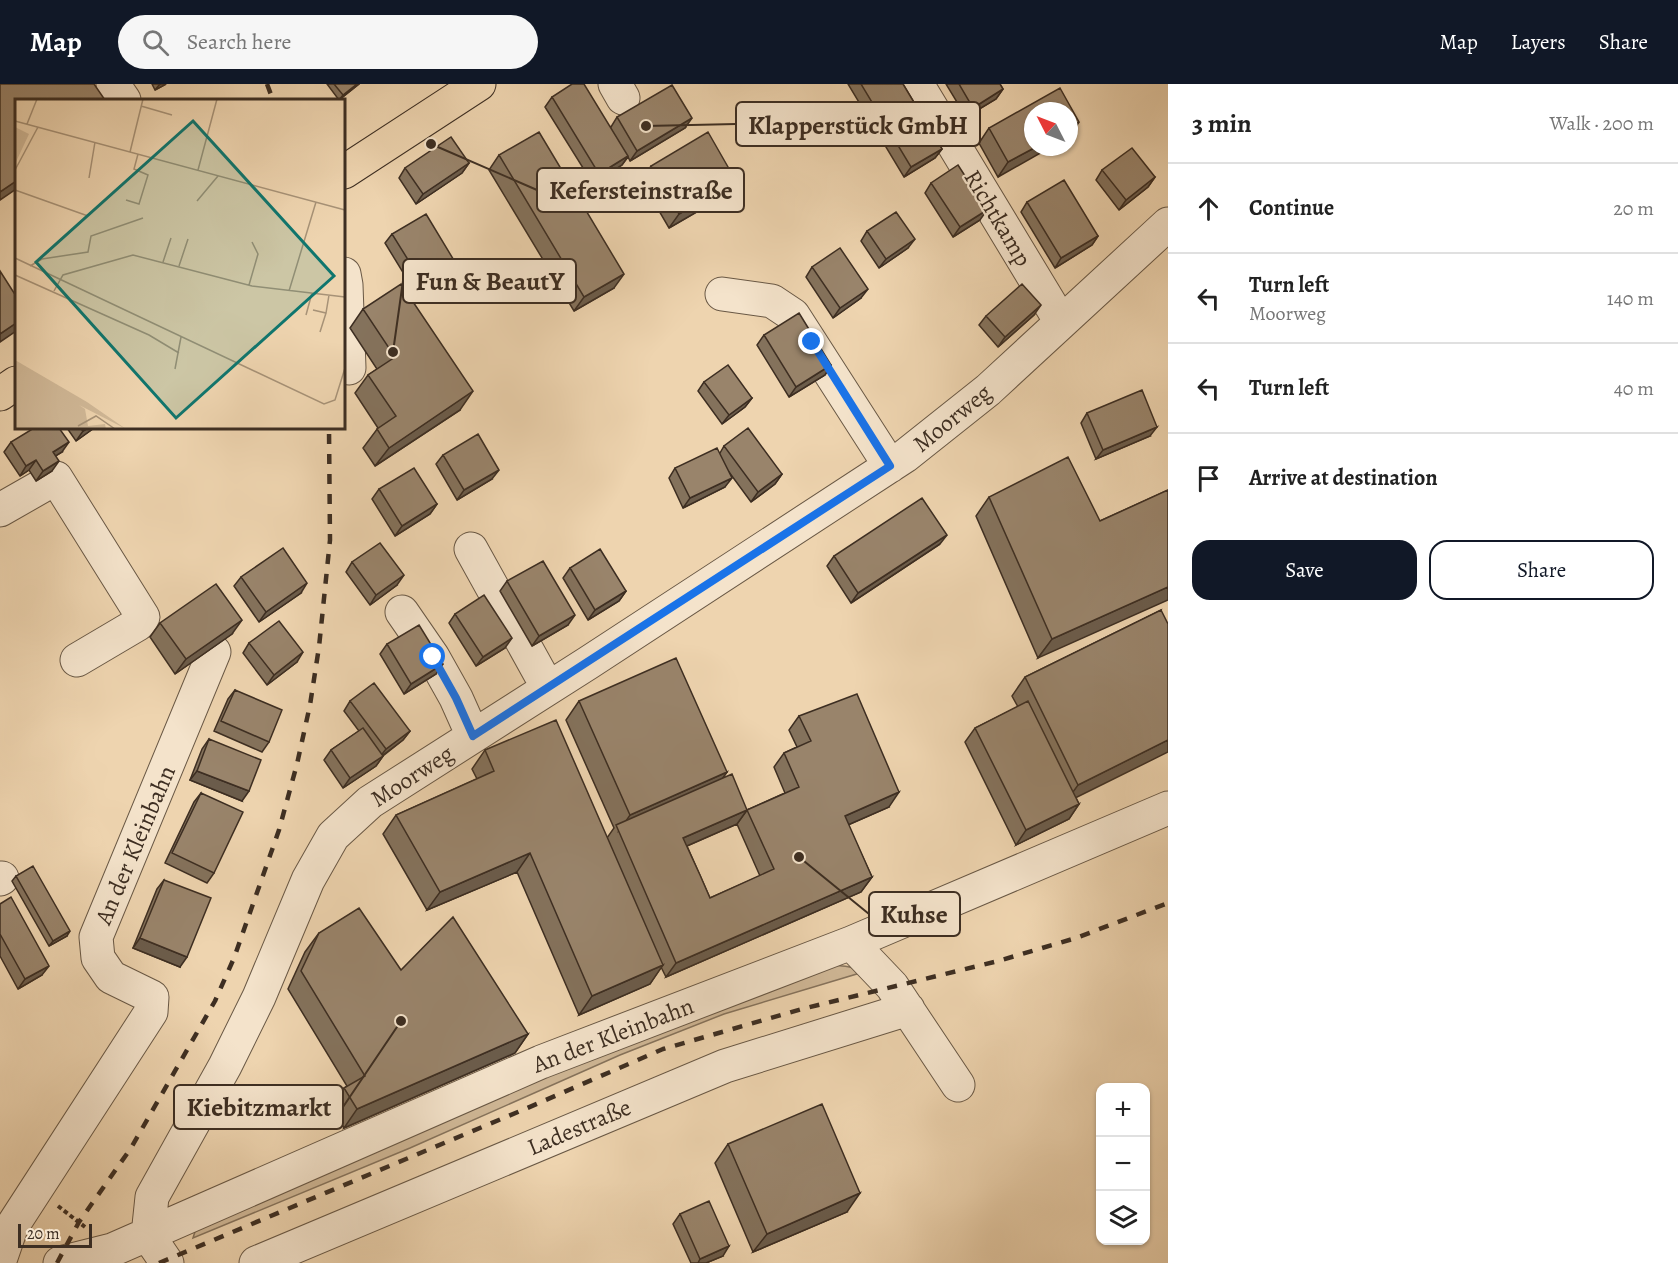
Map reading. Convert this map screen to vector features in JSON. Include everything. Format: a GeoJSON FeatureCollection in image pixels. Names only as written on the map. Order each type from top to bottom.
{"type":"FeatureCollection","features":[{"type":"Feature","properties":{"kind":"main road"},"geometry":{"type":"LineString","coordinates":[[345,171],[479,84]]}},
{"type":"Feature","properties":{"kind":"main road"},"geometry":{"type":"LineString","coordinates":[[0,394],[15,384]]}},
{"type":"Feature","properties":{"kind":"street"},"geometry":{"type":"LineString","coordinates":[[113,84],[123,99]]}},
{"type":"Feature","properties":{"kind":"street","name":"Richtkamp"},"geometry":{"type":"LineString","coordinates":[[917,84],[1060,321]]}},
{"type":"Feature","properties":{"kind":"street","name":"Moorweg"},"geometry":{"type":"LineString","coordinates":[[148,1235],[152,1197],[230,1056],[259,997],[308,880],[333,836],[370,802],[905,456],[988,390],[1060,321],[1164,236]]}},
{"type":"Feature","properties":{"kind":"street"},"geometry":{"type":"LineString","coordinates":[[345,280],[349,368]]}},
{"type":"Feature","properties":{"kind":"street"},"geometry":{"type":"LineString","coordinates":[[722,294],[772,302],[793,315],[890,466]]}},
{"type":"Feature","properties":{"kind":"street"},"geometry":{"type":"LineString","coordinates":[[0,510],[56,478],[143,617],[138,624],[77,660]]}},
{"type":"Feature","properties":{"kind":"street"},"geometry":{"type":"LineString","coordinates":[[471,549],[548,688]]}},
{"type":"Feature","properties":{"kind":"street"},"geometry":{"type":"LineString","coordinates":[[402,612],[433,657],[473,736]]}},
{"type":"Feature","properties":{"kind":"street","name":"An der Kleinbahn"},"geometry":{"type":"LineString","coordinates":[[0,1260],[11,1228],[151,1012],[152,997],[111,977],[98,958],[96,937],[214,652]]}},
{"type":"Feature","properties":{"kind":"street","name":"An der Kleinbahn"},"geometry":{"type":"LineString","coordinates":[[60,1263],[112,1250],[541,1062],[851,943],[1168,808]]}},
{"type":"Feature","properties":{"kind":"street"},"geometry":{"type":"LineString","coordinates":[[851,943],[892,986],[958,1085]]}},
{"type":"Feature","properties":{"kind":"street","name":"Ladestraße"},"geometry":{"type":"LineString","coordinates":[[256,1263],[725,1066],[908,1009]]}},
{"type":"Feature","properties":{"kind":"street"},"geometry":{"type":"LineString","coordinates":[[148,1235],[167,1263]]}},
{"type":"Feature","properties":{"kind":"path"},"geometry":{"type":"LineString","coordinates":[[36,1189],[112,1250]]}},
{"type":"Feature","properties":{"kind":"shaded area"},"geometry":{"type":"Polygon","coordinates":[[[834,965],[852,968],[860,973],[724,1014],[620,1055],[410,1148],[193,1238],[197,1225],[706,1008],[834,965]]]}},
{"type":"Feature","properties":{"kind":"building"},"geometry":{"type":"Polygon","coordinates":[[[0,84],[94,84],[104,99],[15,99],[15,182],[0,192],[0,84]]]}},
{"type":"Feature","properties":{"kind":"building"},"geometry":{"type":"Polygon","coordinates":[[[334,84],[357,84],[343,95],[334,84]]]}},
{"type":"Feature","properties":{"kind":"building"},"geometry":{"type":"Polygon","coordinates":[[[572,84],[584,84],[628,156],[599,174],[552,97],[572,84]]]}},
{"type":"Feature","properties":{"kind":"building"},"geometry":{"type":"Polygon","coordinates":[[[861,84],[903,84],[942,149],[911,167],[861,84]]]}},
{"type":"Feature","properties":{"kind":"building"},"geometry":{"type":"Polygon","coordinates":[[[959,84],[1000,84],[1003,89],[973,108],[959,84]]]}},
{"type":"Feature","properties":{"kind":"building"},"geometry":{"type":"Polygon","coordinates":[[[672,85],[692,118],[637,151],[617,117],[672,85]]]}},
{"type":"Feature","properties":{"kind":"building"},"geometry":{"type":"Polygon","coordinates":[[[1060,88],[1068,102],[1035,102],[1060,88]]]}},
{"type":"Feature","properties":{"kind":"building"},"geometry":{"type":"Polygon","coordinates":[[[1024,108],[1024,153],[1008,162],[989,128],[1024,108]]]}},
{"type":"Feature","properties":{"kind":"building"},"geometry":{"type":"Polygon","coordinates":[[[539,132],[624,274],[584,297],[499,155],[539,132]]]}},
{"type":"Feature","properties":{"kind":"building"},"geometry":{"type":"Polygon","coordinates":[[[708,132],[736,181],[679,214],[651,166],[708,132]]]}},
{"type":"Feature","properties":{"kind":"building"},"geometry":{"type":"Polygon","coordinates":[[[451,137],[469,163],[423,194],[405,168],[451,137]]]}},
{"type":"Feature","properties":{"kind":"building"},"geometry":{"type":"Polygon","coordinates":[[[1132,148],[1155,177],[1126,200],[1102,170],[1132,148]]]}},
{"type":"Feature","properties":{"kind":"building"},"geometry":{"type":"Polygon","coordinates":[[[958,165],[987,210],[960,227],[931,183],[958,165]]]}},
{"type":"Feature","properties":{"kind":"building"},"geometry":{"type":"Polygon","coordinates":[[[1064,180],[1098,236],[1061,258],[1027,202],[1064,180]]]}},
{"type":"Feature","properties":{"kind":"building"},"geometry":{"type":"Polygon","coordinates":[[[896,212],[915,239],[886,259],[867,231],[896,212]]]}},
{"type":"Feature","properties":{"kind":"building"},"geometry":{"type":"Polygon","coordinates":[[[426,214],[458,267],[425,287],[392,234],[426,214]]]}},
{"type":"Feature","properties":{"kind":"building"},"geometry":{"type":"Polygon","coordinates":[[[840,248],[868,289],[840,308],[812,267],[840,248]]]}},
{"type":"Feature","properties":{"kind":"building"},"geometry":{"type":"Polygon","coordinates":[[[0,271],[15,294],[15,324],[0,334],[0,271]]]}},
{"type":"Feature","properties":{"kind":"building"},"geometry":{"type":"Polygon","coordinates":[[[401,284],[473,391],[389,448],[377,429],[396,416],[368,375],[395,357],[363,309],[401,284]]]}},
{"type":"Feature","properties":{"kind":"building"},"geometry":{"type":"Polygon","coordinates":[[[1022,284],[1041,305],[1005,337],[986,316],[1022,284]]]}},
{"type":"Feature","properties":{"kind":"building"},"geometry":{"type":"Polygon","coordinates":[[[799,313],[831,365],[796,387],[764,335],[799,313]]]}},
{"type":"Feature","properties":{"kind":"building"},"geometry":{"type":"Polygon","coordinates":[[[728,365],[752,398],[729,415],[704,382],[728,365]]]}},
{"type":"Feature","properties":{"kind":"building"},"geometry":{"type":"Polygon","coordinates":[[[1142,390],[1157,427],[1103,450],[1087,413],[1142,390]]]}},
{"type":"Feature","properties":{"kind":"building"},"geometry":{"type":"Polygon","coordinates":[[[748,428],[782,474],[758,492],[724,446],[748,428]]]}},
{"type":"Feature","properties":{"kind":"building"},"geometry":{"type":"Polygon","coordinates":[[[32,429],[60,429],[69,442],[53,452],[59,461],[43,471],[36,460],[26,466],[11,442],[32,429]]]}},
{"type":"Feature","properties":{"kind":"building"},"geometry":{"type":"Polygon","coordinates":[[[478,434],[499,470],[464,490],[443,455],[478,434]]]}},
{"type":"Feature","properties":{"kind":"building"},"geometry":{"type":"Polygon","coordinates":[[[717,448],[732,478],[690,498],[675,468],[717,448]]]}},
{"type":"Feature","properties":{"kind":"building"},"geometry":{"type":"Polygon","coordinates":[[[1068,457],[1100,521],[1168,490],[1168,587],[1052,639],[989,497],[1068,457]]]}},
{"type":"Feature","properties":{"kind":"building"},"geometry":{"type":"Polygon","coordinates":[[[414,468],[437,504],[402,526],[379,489],[414,468]]]}},
{"type":"Feature","properties":{"kind":"building"},"geometry":{"type":"Polygon","coordinates":[[[922,498],[947,535],[858,593],[834,556],[922,498]]]}},
{"type":"Feature","properties":{"kind":"building"},"geometry":{"type":"Polygon","coordinates":[[[380,543],[404,575],[376,595],[352,562],[380,543]]]}},
{"type":"Feature","properties":{"kind":"building"},"geometry":{"type":"Polygon","coordinates":[[[283,548],[307,583],[266,612],[241,577],[283,548]]]}},
{"type":"Feature","properties":{"kind":"building"},"geometry":{"type":"Polygon","coordinates":[[[600,549],[626,591],[595,610],[570,568],[600,549]]]}},
{"type":"Feature","properties":{"kind":"building"},"geometry":{"type":"Polygon","coordinates":[[[543,561],[575,615],[539,636],[507,581],[543,561]]]}},
{"type":"Feature","properties":{"kind":"building"},"geometry":{"type":"Polygon","coordinates":[[[216,584],[242,620],[186,659],[160,623],[216,584]]]}},
{"type":"Feature","properties":{"kind":"building"},"geometry":{"type":"Polygon","coordinates":[[[484,595],[512,638],[483,657],[455,614],[484,595]]]}},
{"type":"Feature","properties":{"kind":"building"},"geometry":{"type":"Polygon","coordinates":[[[1161,610],[1168,624],[1168,740],[1078,785],[1025,677],[1161,610]]]}},
{"type":"Feature","properties":{"kind":"building"},"geometry":{"type":"Polygon","coordinates":[[[279,621],[303,652],[274,675],[249,643],[279,621]]]}},
{"type":"Feature","properties":{"kind":"building"},"geometry":{"type":"Polygon","coordinates":[[[419,625],[443,664],[411,684],[387,644],[419,625]]]}},
{"type":"Feature","properties":{"kind":"building"},"geometry":{"type":"Polygon","coordinates":[[[676,658],[727,772],[630,815],[579,701],[676,658]]]}},
{"type":"Feature","properties":{"kind":"building"},"geometry":{"type":"Polygon","coordinates":[[[374,683],[410,731],[386,749],[350,701],[374,683]]]}},
{"type":"Feature","properties":{"kind":"building"},"geometry":{"type":"Polygon","coordinates":[[[235,690],[282,710],[269,742],[221,721],[235,690]]]}},
{"type":"Feature","properties":{"kind":"building"},"geometry":{"type":"Polygon","coordinates":[[[857,694],[899,792],[845,816],[872,877],[676,963],[616,825],[732,774],[747,810],[799,787],[784,753],[811,741],[799,716],[857,694]],[[747,810],[683,838],[710,898],[774,869],[747,810]]]}},
{"type":"Feature","properties":{"kind":"building"},"geometry":{"type":"Polygon","coordinates":[[[1028,701],[1079,804],[1026,830],[975,728],[1028,701]]]}},
{"type":"Feature","properties":{"kind":"building"},"geometry":{"type":"Polygon","coordinates":[[[556,720],[663,965],[592,996],[530,853],[440,892],[396,815],[494,771],[485,750],[556,720]]]}},
{"type":"Feature","properties":{"kind":"building"},"geometry":{"type":"Polygon","coordinates":[[[363,728],[383,756],[350,778],[331,750],[363,728]]]}},
{"type":"Feature","properties":{"kind":"building"},"geometry":{"type":"Polygon","coordinates":[[[209,739],[261,760],[249,791],[197,771],[209,739]]]}},
{"type":"Feature","properties":{"kind":"building"},"geometry":{"type":"Polygon","coordinates":[[[201,793],[243,812],[214,873],[172,853],[201,793]]]}},
{"type":"Feature","properties":{"kind":"building"},"geometry":{"type":"Polygon","coordinates":[[[33,866],[70,931],[53,941],[16,876],[33,866]]]}},
{"type":"Feature","properties":{"kind":"building"},"geometry":{"type":"Polygon","coordinates":[[[164,880],[211,898],[187,957],[140,938],[164,880]]]}},
{"type":"Feature","properties":{"kind":"building"},"geometry":{"type":"Polygon","coordinates":[[[11,897],[49,966],[25,979],[0,934],[0,904],[11,897]]]}},
{"type":"Feature","properties":{"kind":"building"},"geometry":{"type":"Polygon","coordinates":[[[359,908],[401,970],[453,917],[528,1034],[357,1109],[344,1088],[365,1076],[301,971],[319,933],[359,908]]]}},
{"type":"Feature","properties":{"kind":"building"},"geometry":{"type":"Polygon","coordinates":[[[822,1104],[860,1193],[767,1234],[728,1144],[822,1104]]]}},
{"type":"Feature","properties":{"kind":"building"},"geometry":{"type":"Polygon","coordinates":[[[709,1201],[729,1246],[700,1259],[680,1214],[709,1201]]]}},
{"type":"Feature","properties":{"kind":"railway"},"geometry":{"type":"LineString","coordinates":[[267,84],[273,99]]}},
{"type":"Feature","properties":{"kind":"railway"},"geometry":{"type":"LineString","coordinates":[[57,1263],[79,1222],[131,1148],[215,1001],[234,958],[279,830],[310,705],[319,647],[330,540],[329,429]]}},
{"type":"Feature","properties":{"kind":"railway"},"geometry":{"type":"LineString","coordinates":[[159,1263],[663,1049],[802,1009],[998,961],[1076,938],[1168,903]]}},
{"type":"Feature","properties":{"kind":"place","name":"Klapperstück GmbH"},"geometry":{"type":"Point","coordinates":[646,126]}},
{"type":"Feature","properties":{"kind":"place","name":"Kefersteinstraße"},"geometry":{"type":"Point","coordinates":[431,144]}},
{"type":"Feature","properties":{"kind":"place","name":"Fun & BeautY"},"geometry":{"type":"Point","coordinates":[393,352]}},
{"type":"Feature","properties":{"kind":"place","name":"Kuhse"},"geometry":{"type":"Point","coordinates":[799,857]}},
{"type":"Feature","properties":{"kind":"place","name":"Kiebitzmarkt"},"geometry":{"type":"Point","coordinates":[401,1021]}},
{"type":"Feature","properties":{"kind":"route"},"geometry":{"type":"LineString","coordinates":[[433,657],[456,698],[473,736],[890,466],[812,342]]}}]}
